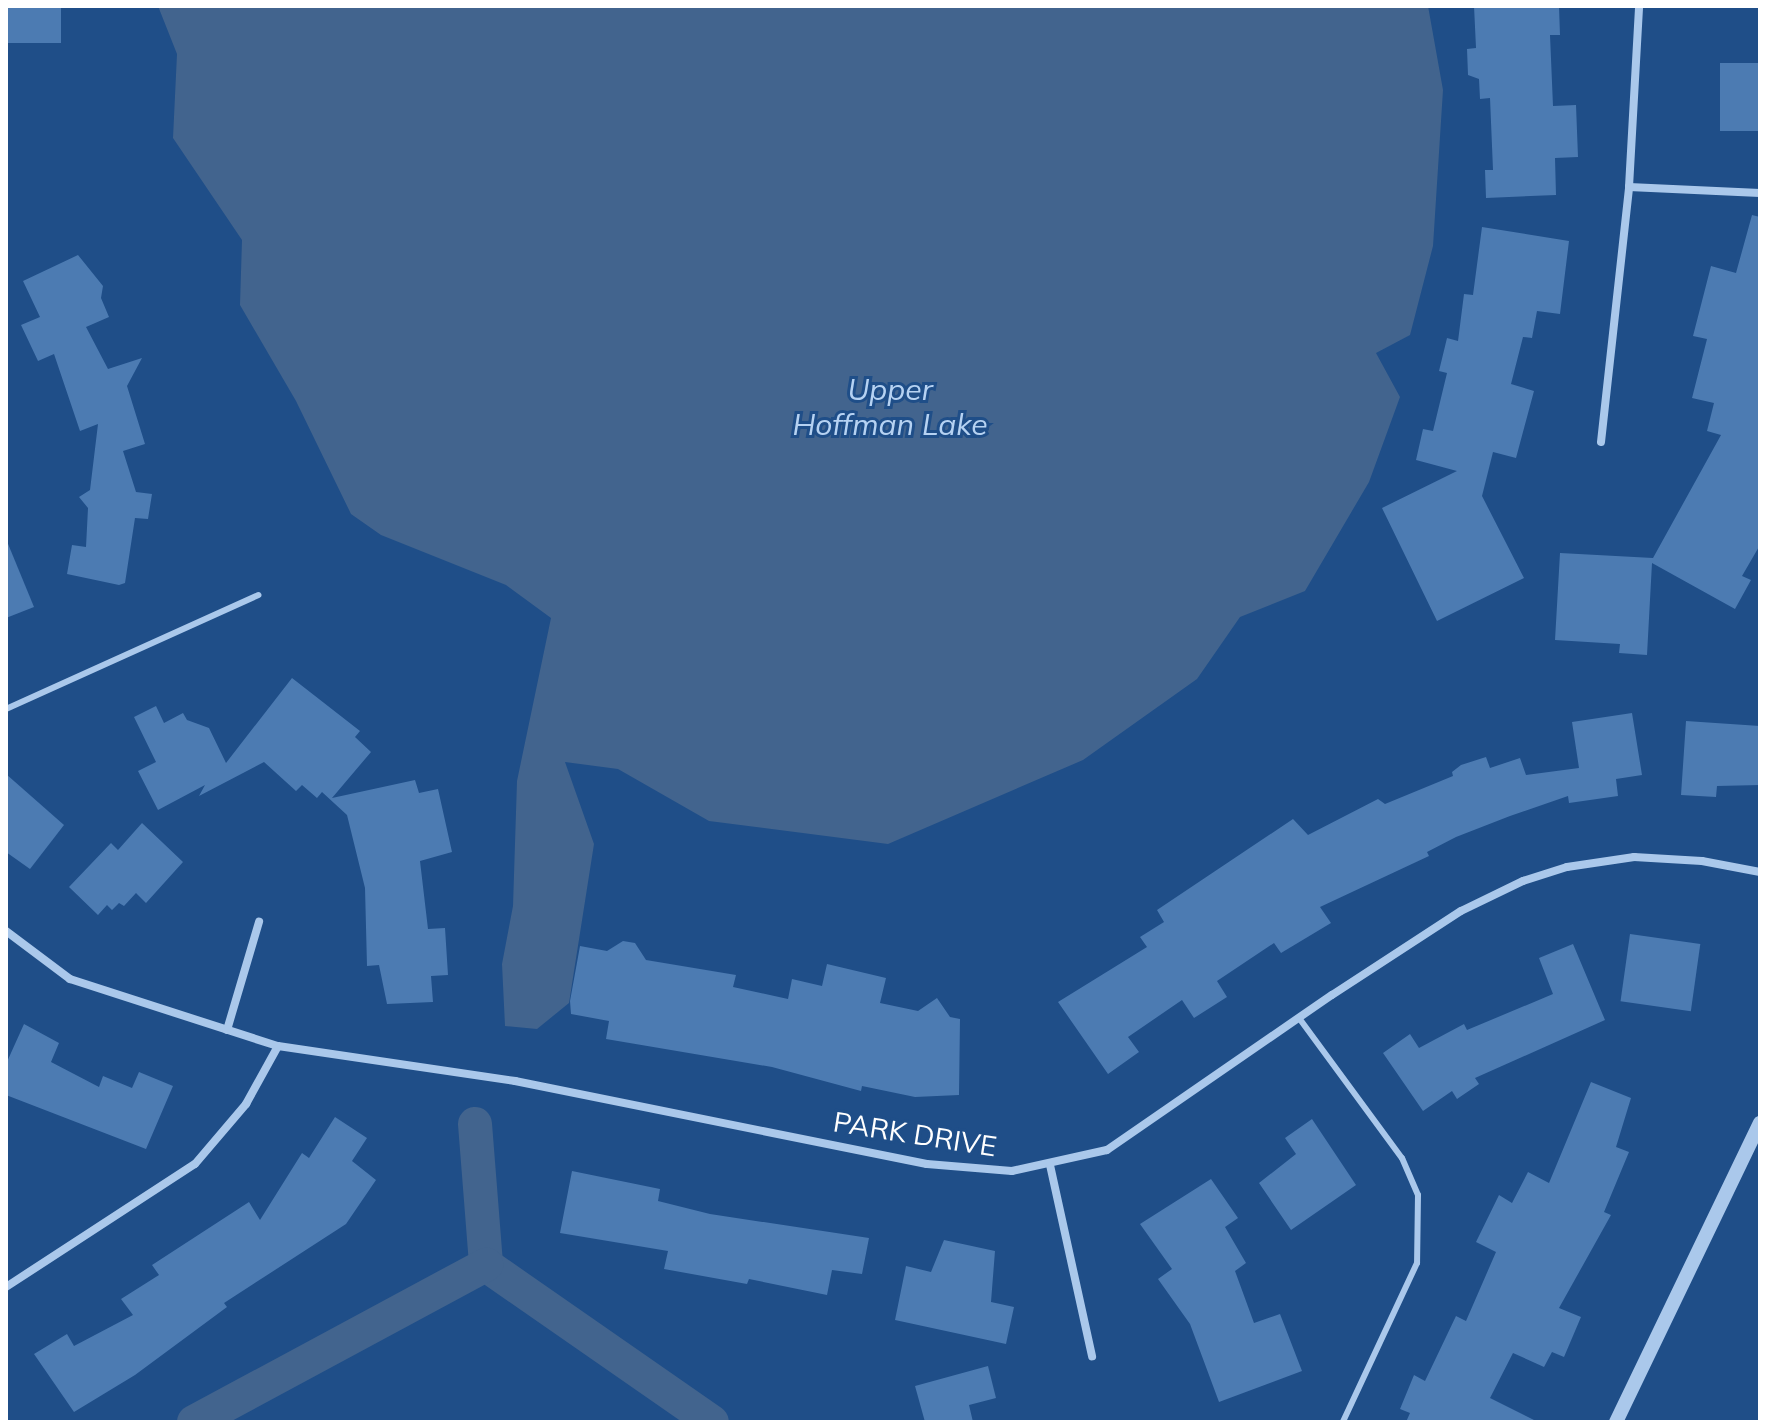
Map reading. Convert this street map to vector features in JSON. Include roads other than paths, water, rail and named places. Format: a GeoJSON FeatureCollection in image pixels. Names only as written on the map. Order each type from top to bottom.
{"type":"FeatureCollection","features":[{"type":"Feature","properties":{"kind":"street"},"geometry":{"type":"LineString","coordinates":[[1601,442],[1629,187],[1639,6]]}},
{"type":"Feature","properties":{"kind":"street"},"geometry":{"type":"LineString","coordinates":[[1629,187],[1760,193]]}},
{"type":"Feature","properties":{"kind":"street","name":"PARK DRIVE"},"geometry":{"type":"LineString","coordinates":[[6,931],[70,979],[278,1046],[515,1081],[927,1164],[988,1171],[1050,1165],[1107,1150],[1461,911],[1552,871],[1662,857],[1760,872]]}},
{"type":"Feature","properties":{"kind":"street"},"geometry":{"type":"LineString","coordinates":[[227,1030],[259,922]]}},
{"type":"Feature","properties":{"kind":"street"},"geometry":{"type":"LineString","coordinates":[[6,1287],[195,1164],[246,1104],[278,1046]]}},
{"type":"Feature","properties":{"kind":"street"},"geometry":{"type":"LineString","coordinates":[[1616,1422],[1760,1123]]}},
{"type":"Feature","properties":{"kind":"street"},"geometry":{"type":"LineString","coordinates":[[1050,1165],[1092,1356]]}},
{"type":"Feature","properties":{"kind":"lane"},"geometry":{"type":"LineString","coordinates":[[6,709],[258,595]]}},
{"type":"Feature","properties":{"kind":"lane"},"geometry":{"type":"LineString","coordinates":[[1299,1018],[1402,1158],[1418,1195],[1417,1263],[1343,1422]]}},
{"type":"Feature","properties":{"kind":"water","name":"Upper Hoffman Lake"},"geometry":{"type":"Polygon","coordinates":[[[158,6],[1428,6],[1443,90],[1433,246],[1410,335],[1376,353],[1400,397],[1369,482],[1305,591],[1240,617],[1197,679],[1083,760],[888,844],[709,821],[618,769],[565,762],[594,844],[569,1003],[537,1029],[505,1026],[502,964],[513,906],[517,781],[551,618],[506,585],[381,535],[351,514],[296,401],[240,305],[242,240],[173,138],[177,54],[158,6]]]}},
{"type":"Feature","properties":{"kind":"waterway"},"geometry":{"type":"LineString","coordinates":[[475,1124],[486,1265]]}},
{"type":"Feature","properties":{"kind":"waterway"},"geometry":{"type":"LineString","coordinates":[[486,1265],[712,1422]]}},
{"type":"Feature","properties":{"kind":"waterway"},"geometry":{"type":"LineString","coordinates":[[194,1422],[486,1265]]}}]}
